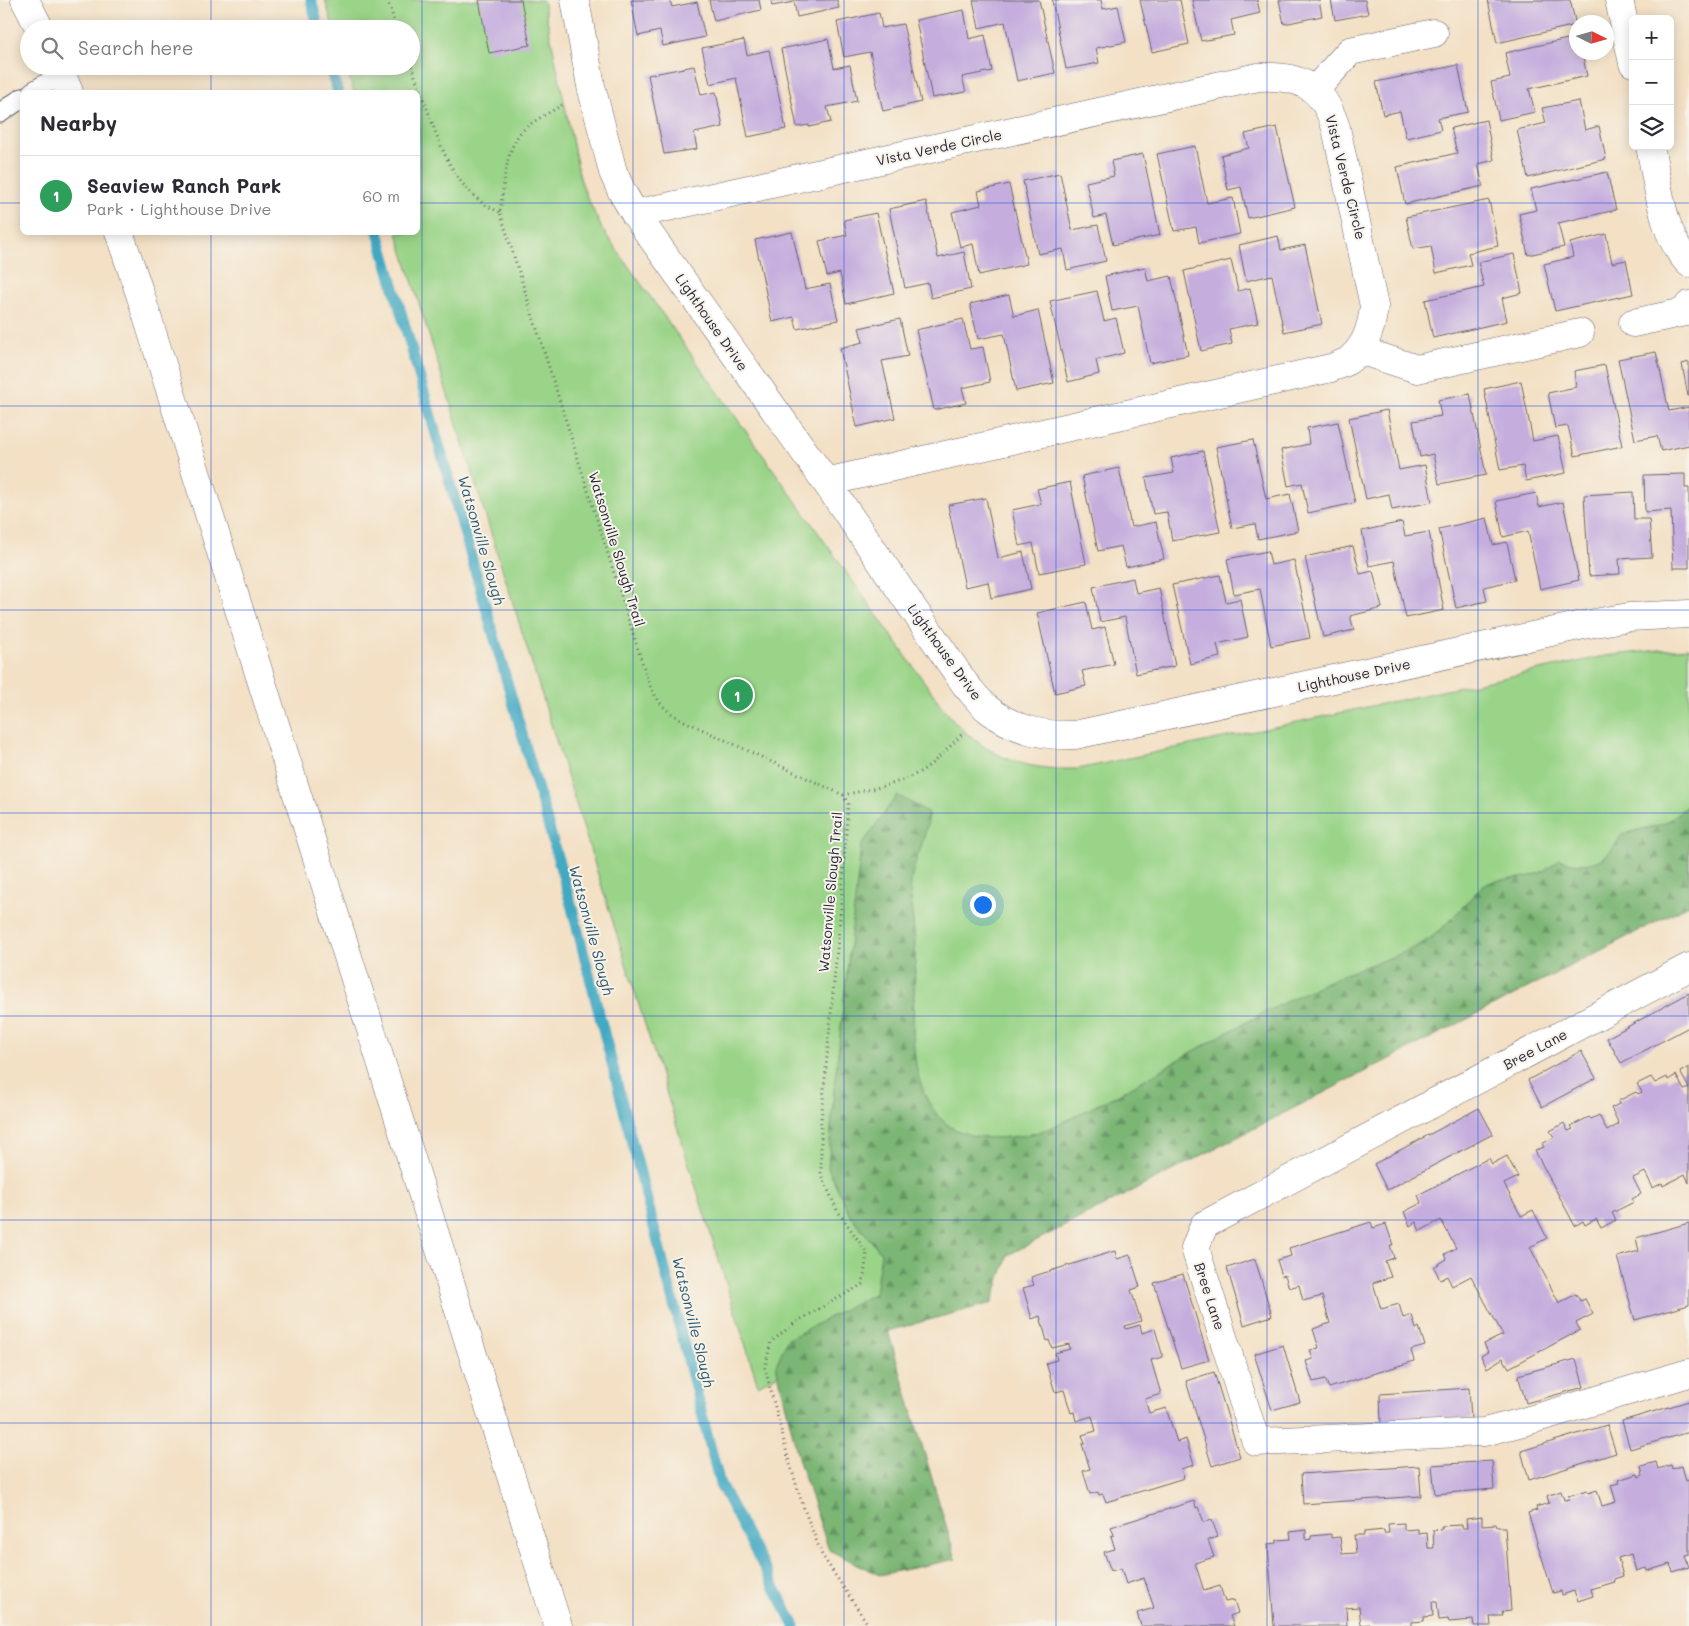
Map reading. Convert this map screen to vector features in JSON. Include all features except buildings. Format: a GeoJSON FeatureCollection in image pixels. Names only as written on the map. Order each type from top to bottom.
{"type":"FeatureCollection","features":[{"type":"Feature","properties":{"kind":"street"},"geometry":{"type":"LineString","coordinates":[[25,0],[35,20]]}},
{"type":"Feature","properties":{"kind":"street","name":"Lighthouse Drive"},"geometry":{"type":"LineString","coordinates":[[575,0],[591,86],[613,172],[635,214],[826,482],[965,684],[988,709],[1016,727],[1034,733],[1075,735],[1583,624],[1629,616],[1689,614]]}},
{"type":"Feature","properties":{"kind":"street"},"geometry":{"type":"LineString","coordinates":[[1620,0],[1632,60]]}},
{"type":"Feature","properties":{"kind":"street"},"geometry":{"type":"LineString","coordinates":[[1314,90],[1350,51],[1434,32]]}},
{"type":"Feature","properties":{"kind":"street","name":"Vista Verde Circle"},"geometry":{"type":"LineString","coordinates":[[635,214],[1258,77],[1276,76],[1292,79],[1314,90],[1324,100],[1331,110],[1336,128],[1372,288],[1374,306],[1373,322],[1359,350],[1347,362],[1331,368],[826,482]]}},
{"type":"Feature","properties":{"kind":"street"},"geometry":{"type":"LineString","coordinates":[[1651,150],[1666,221],[1673,241],[1689,264]]}},
{"type":"Feature","properties":{"kind":"street"},"geometry":{"type":"LineString","coordinates":[[120,235],[558,1626]]}},
{"type":"Feature","properties":{"kind":"street"},"geometry":{"type":"LineString","coordinates":[[1632,322],[1685,312],[1689,305]]}},
{"type":"Feature","properties":{"kind":"street"},"geometry":{"type":"LineString","coordinates":[[1359,350],[1417,369],[1580,333]]}},
{"type":"Feature","properties":{"kind":"street","name":"Bree Lane"},"geometry":{"type":"LineString","coordinates":[[1689,967],[1204,1225],[1195,1248],[1256,1442],[1484,1432],[1689,1373]]}},
{"type":"Feature","properties":{"kind":"lane"},"geometry":{"type":"LineString","coordinates":[[36,90],[63,78]]}},
{"type":"Feature","properties":{"kind":"lane"},"geometry":{"type":"LineString","coordinates":[[0,113],[20,99]]}},
{"type":"Feature","properties":{"kind":"path"},"geometry":{"type":"LineString","coordinates":[[387,0],[395,20]]}},
{"type":"Feature","properties":{"kind":"path"},"geometry":{"type":"LineString","coordinates":[[414,75],[420,90]]}},
{"type":"Feature","properties":{"kind":"path"},"geometry":{"type":"LineString","coordinates":[[420,91],[444,156],[458,179],[487,207],[500,212]]}},
{"type":"Feature","properties":{"kind":"path","name":"Watsonville Slough Trail"},"geometry":{"type":"LineString","coordinates":[[564,104],[533,122],[515,140],[510,151],[500,212],[649,684],[657,701],[668,712],[843,795],[848,804],[841,907],[821,1120],[822,1174],[837,1210],[867,1253],[864,1284],[796,1322],[771,1342],[766,1368],[789,1461],[804,1509],[822,1555],[869,1626]]}},
{"type":"Feature","properties":{"kind":"path"},"geometry":{"type":"LineString","coordinates":[[843,795],[879,788],[915,775],[935,760],[988,709]]}},
{"type":"Feature","properties":{"kind":"green space"},"geometry":{"type":"Polygon","coordinates":[[[325,0],[543,0],[580,178],[602,229],[943,708],[957,724],[986,748],[1019,763],[1037,767],[1078,769],[1605,656],[1689,648],[1689,884],[758,1385],[398,235],[420,235],[420,90],[353,90],[348,75],[420,75],[420,20],[331,20],[325,0]]]}},
{"type":"Feature","properties":{"kind":"green space"},"geometry":{"type":"Polygon","coordinates":[[[897,795],[929,813],[926,831],[911,882],[911,907],[915,948],[913,1037],[915,1060],[920,1081],[928,1101],[941,1119],[951,1127],[962,1132],[987,1138],[1026,1135],[1058,1125],[1290,999],[1347,973],[1400,954],[1421,944],[1439,931],[1477,892],[1489,883],[1542,872],[1559,859],[1581,864],[1595,862],[1616,845],[1622,834],[1659,825],[1670,820],[1689,804],[1689,905],[1008,1255],[992,1303],[888,1331],[956,1559],[879,1575],[829,1550],[799,1461],[776,1365],[787,1340],[875,1293],[881,1253],[850,1215],[828,1168],[834,1089],[861,846],[897,795]]]}},
{"type":"Feature","properties":{"kind":"waterway","name":"Watsonville Slough"},"geometry":{"type":"LineString","coordinates":[[311,0],[317,20]]}},
{"type":"Feature","properties":{"kind":"waterway","name":"Watsonville Slough"},"geometry":{"type":"LineString","coordinates":[[333,75],[337,90]]}},
{"type":"Feature","properties":{"kind":"waterway","name":"Watsonville Slough"},"geometry":{"type":"LineString","coordinates":[[379,235],[572,908],[720,1484],[795,1626]]}},
{"type":"Feature","properties":{"kind":"place","name":"Seaview Ranch Park"},"geometry":{"type":"Point","coordinates":[737,695]}}]}
